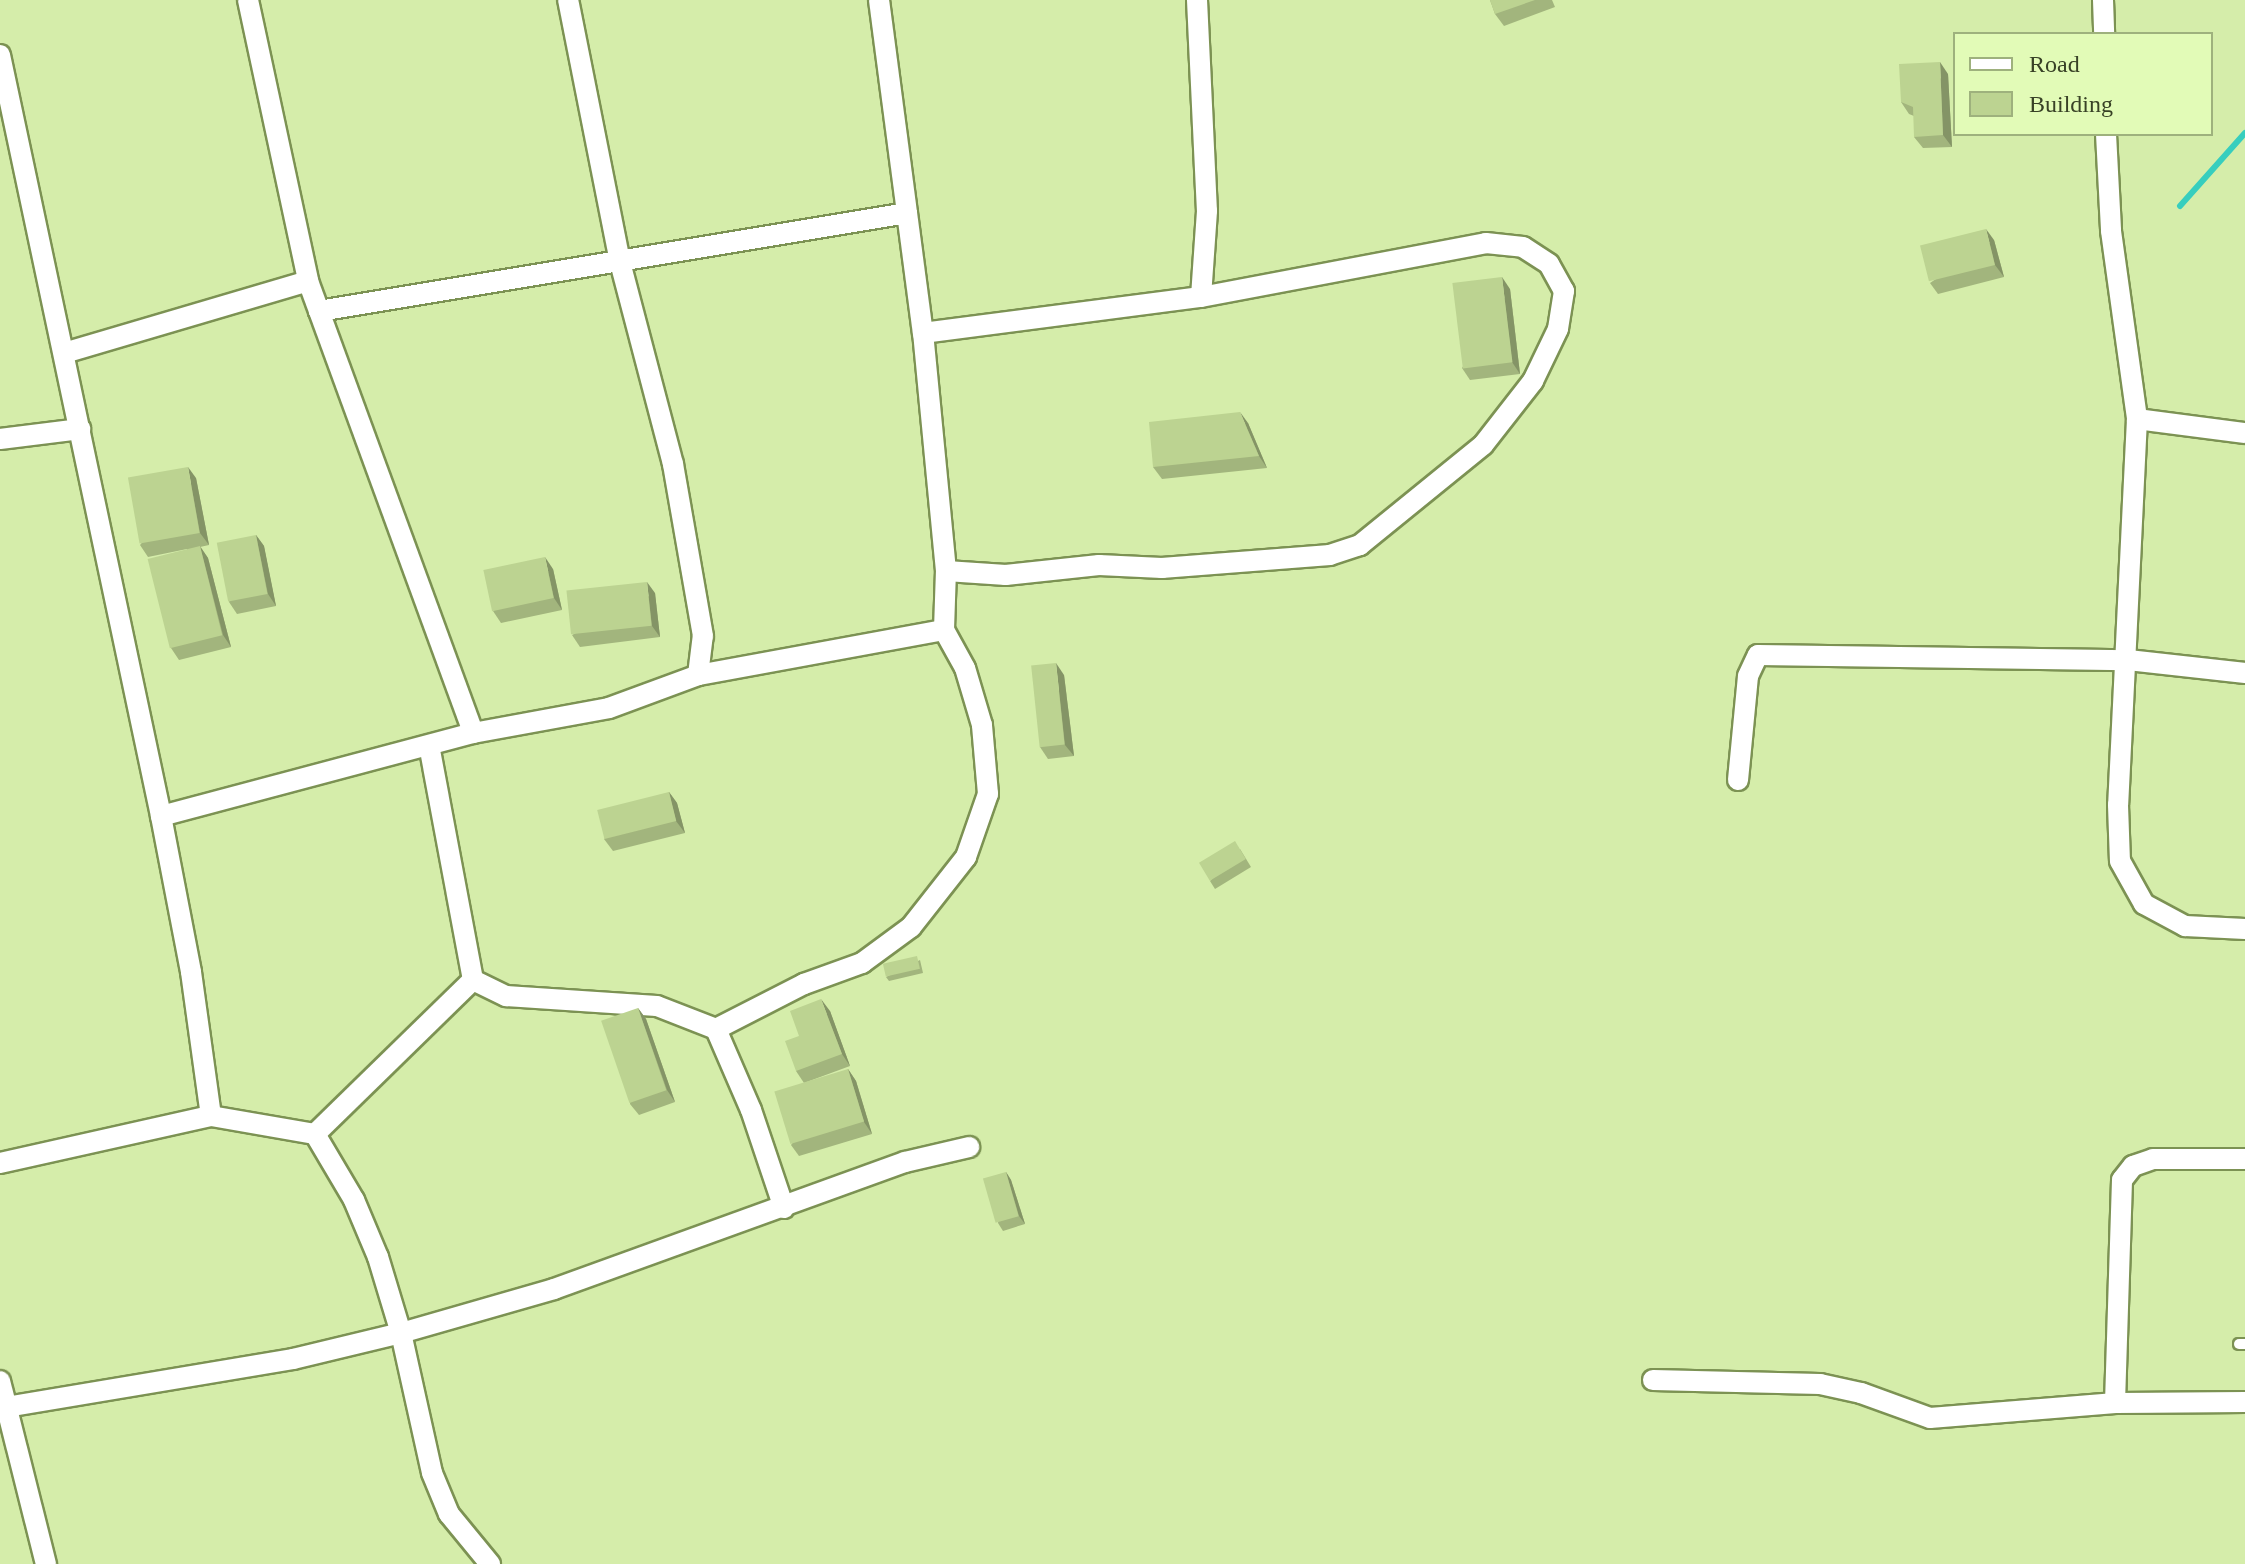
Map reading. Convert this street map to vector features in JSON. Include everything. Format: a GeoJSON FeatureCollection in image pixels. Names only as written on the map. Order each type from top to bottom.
{"type":"FeatureCollection","features":[{"type":"Feature","properties":{"kind":"street"},"geometry":{"type":"LineString","coordinates":[[248,0],[308,281],[473,733]]}},
{"type":"Feature","properties":{"kind":"street"},"geometry":{"type":"LineString","coordinates":[[568,0],[620,262],[673,464],[703,636],[698,675]]}},
{"type":"Feature","properties":{"kind":"street"},"geometry":{"type":"LineString","coordinates":[[716,1029],[804,984],[862,963],[911,927],[966,857],[988,794],[982,725],[965,668],[944,630],[946,571],[923,333],[879,0]]}},
{"type":"Feature","properties":{"kind":"street"},"geometry":{"type":"LineString","coordinates":[[2103,0],[2104,32]]}},
{"type":"Feature","properties":{"kind":"street"},"geometry":{"type":"LineString","coordinates":[[1201,297],[1207,211],[1204,2]]}},
{"type":"Feature","properties":{"kind":"street"},"geometry":{"type":"LineString","coordinates":[[0,55],[161,816],[191,972],[211,1116]]}},
{"type":"Feature","properties":{"kind":"street"},"geometry":{"type":"LineString","coordinates":[[2106,136],[2111,231],[2137,419],[2128,660],[2118,805],[2120,861],[2144,904],[2185,926],[2245,929]]}},
{"type":"Feature","properties":{"kind":"street"},"geometry":{"type":"LineString","coordinates":[[319,311],[907,213]]}},
{"type":"Feature","properties":{"kind":"street"},"geometry":{"type":"LineString","coordinates":[[923,333],[1201,297],[1486,243],[1523,247],[1549,264],[1564,291],[1558,329],[1533,381],[1483,445],[1360,545],[1330,555],[1162,568],[1099,565],[1028,575],[946,571]]}},
{"type":"Feature","properties":{"kind":"street"},"geometry":{"type":"LineString","coordinates":[[64,353],[308,281]]}},
{"type":"Feature","properties":{"kind":"street"},"geometry":{"type":"LineString","coordinates":[[2137,419],[2245,433]]}},
{"type":"Feature","properties":{"kind":"street"},"geometry":{"type":"LineString","coordinates":[[0,439],[80,429]]}},
{"type":"Feature","properties":{"kind":"street"},"geometry":{"type":"LineString","coordinates":[[161,816],[473,733],[609,708],[698,675],[944,630]]}},
{"type":"Feature","properties":{"kind":"street"},"geometry":{"type":"LineString","coordinates":[[1738,780],[1748,676],[1758,655],[2128,660],[2245,673]]}},
{"type":"Feature","properties":{"kind":"street"},"geometry":{"type":"LineString","coordinates":[[429,746],[473,980]]}},
{"type":"Feature","properties":{"kind":"street"},"geometry":{"type":"LineString","coordinates":[[473,980],[506,996],[657,1006],[716,1029],[751,1110],[784,1208]]}},
{"type":"Feature","properties":{"kind":"street"},"geometry":{"type":"LineString","coordinates":[[315,1134],[473,980]]}},
{"type":"Feature","properties":{"kind":"street"},"geometry":{"type":"LineString","coordinates":[[0,1163],[211,1116],[315,1134],[354,1200],[401,1333],[432,1473],[449,1514],[490,1564]]}},
{"type":"Feature","properties":{"kind":"street"},"geometry":{"type":"LineString","coordinates":[[4,1407],[293,1359],[401,1333],[554,1289],[905,1162],[969,1147]]}},
{"type":"Feature","properties":{"kind":"street"},"geometry":{"type":"LineString","coordinates":[[2115,1403],[2122,1180],[2133,1166],[2153,1159],[2245,1159]]}},
{"type":"Feature","properties":{"kind":"street"},"geometry":{"type":"LineString","coordinates":[[1653,1380],[1820,1384],[1861,1393],[1930,1418],[2115,1403],[2245,1402]]}},
{"type":"Feature","properties":{"kind":"street"},"geometry":{"type":"LineString","coordinates":[[0,1381],[4,1407],[46,1564]]}},
{"type":"Feature","properties":{"kind":"building"},"geometry":{"type":"Polygon","coordinates":[[[1490,0],[1535,0],[1495,14],[1490,0]]]}},
{"type":"Feature","properties":{"kind":"building"},"geometry":{"type":"Polygon","coordinates":[[[1940,62],[1943,135],[1914,137],[1913,107],[1901,102],[1899,64],[1940,62]]]}},
{"type":"Feature","properties":{"kind":"building"},"geometry":{"type":"Polygon","coordinates":[[[1986,229],[1995,265],[1929,281],[1920,245],[1986,229]]]}},
{"type":"Feature","properties":{"kind":"building"},"geometry":{"type":"Polygon","coordinates":[[[1502,277],[1512,362],[1463,368],[1452,283],[1502,277]]]}},
{"type":"Feature","properties":{"kind":"building"},"geometry":{"type":"Polygon","coordinates":[[[1240,412],[1259,456],[1153,467],[1149,422],[1240,412]]]}},
{"type":"Feature","properties":{"kind":"building"},"geometry":{"type":"Polygon","coordinates":[[[188,467],[200,533],[140,544],[128,478],[188,467]]]}},
{"type":"Feature","properties":{"kind":"building"},"geometry":{"type":"Polygon","coordinates":[[[256,535],[267,594],[228,602],[217,543],[256,535]]]}},
{"type":"Feature","properties":{"kind":"building"},"geometry":{"type":"Polygon","coordinates":[[[200,546],[222,635],[170,648],[148,559],[200,546]]]}},
{"type":"Feature","properties":{"kind":"building"},"geometry":{"type":"Polygon","coordinates":[[[545,557],[554,598],[492,611],[483,570],[545,557]]]}},
{"type":"Feature","properties":{"kind":"building"},"geometry":{"type":"Polygon","coordinates":[[[647,582],[652,626],[571,634],[566,590],[647,582]]]}},
{"type":"Feature","properties":{"kind":"building"},"geometry":{"type":"Polygon","coordinates":[[[1056,663],[1065,745],[1040,747],[1031,666],[1056,663]]]}},
{"type":"Feature","properties":{"kind":"building"},"geometry":{"type":"Polygon","coordinates":[[[669,792],[676,821],[604,839],[597,810],[669,792]]]}},
{"type":"Feature","properties":{"kind":"building"},"geometry":{"type":"Polygon","coordinates":[[[1235,841],[1246,859],[1210,881],[1199,863],[1235,841]]]}},
{"type":"Feature","properties":{"kind":"building"},"geometry":{"type":"Polygon","coordinates":[[[917,956],[920,969],[886,977],[883,964],[917,956]]]}},
{"type":"Feature","properties":{"kind":"building"},"geometry":{"type":"Polygon","coordinates":[[[821,999],[842,1054],[796,1071],[785,1041],[799,1036],[790,1011],[821,999]]]}},
{"type":"Feature","properties":{"kind":"building"},"geometry":{"type":"Polygon","coordinates":[[[638,1008],[666,1090],[629,1103],[601,1021],[638,1008]]]}},
{"type":"Feature","properties":{"kind":"building"},"geometry":{"type":"Polygon","coordinates":[[[848,1069],[864,1122],[790,1144],[774,1092],[848,1069]]]}},
{"type":"Feature","properties":{"kind":"building"},"geometry":{"type":"Polygon","coordinates":[[[1006,1172],[1019,1216],[996,1223],[983,1179],[1006,1172]]]}},
{"type":"Feature","properties":{"kind":"waterway"},"geometry":{"type":"LineString","coordinates":[[2180,206],[2245,133]]}}]}
